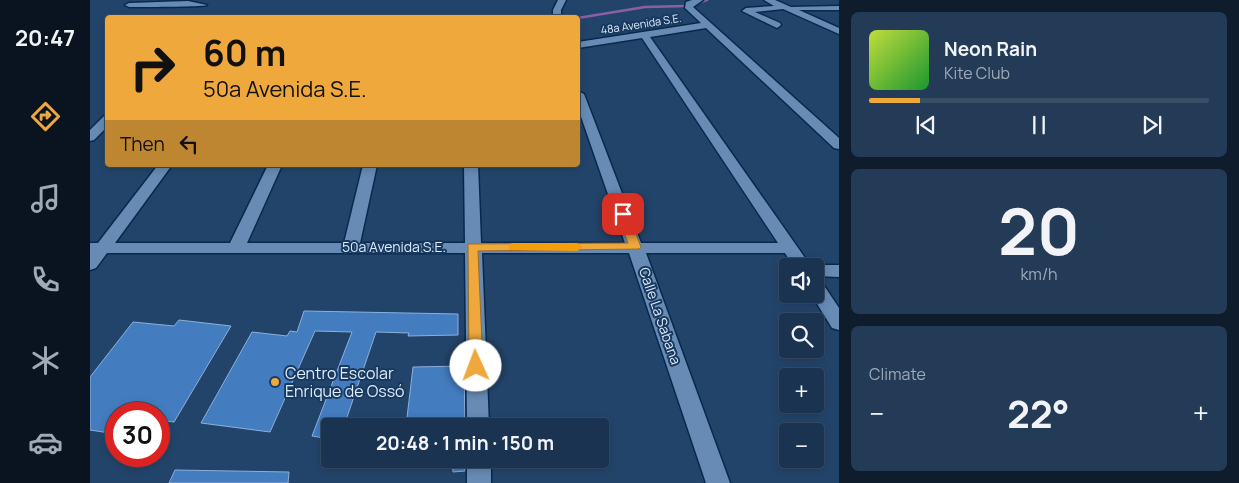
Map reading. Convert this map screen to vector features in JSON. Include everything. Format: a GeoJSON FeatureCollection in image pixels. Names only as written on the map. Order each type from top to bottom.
{"type":"FeatureCollection","features":[{"type":"Feature","properties":{"kind":"street"},"geometry":{"type":"LineString","coordinates":[[557,15],[557,10],[562,0]]}},
{"type":"Feature","properties":{"kind":"street"},"geometry":{"type":"LineString","coordinates":[[699,0],[689,4],[689,8],[839,145]]}},
{"type":"Feature","properties":{"kind":"street"},"geometry":{"type":"LineString","coordinates":[[768,0],[839,31]]}},
{"type":"Feature","properties":{"kind":"street"},"geometry":{"type":"LineString","coordinates":[[120,10],[132,2],[190,2],[203,6]]}},
{"type":"Feature","properties":{"kind":"street"},"geometry":{"type":"LineString","coordinates":[[777,25],[746,11],[785,7],[839,8]]}},
{"type":"Feature","properties":{"kind":"street"},"geometry":{"type":"LineString","coordinates":[[814,8],[839,19]]}},
{"type":"Feature","properties":{"kind":"street","name":"48a Avenida S.E."},"geometry":{"type":"LineString","coordinates":[[580,45],[708,25]]}},
{"type":"Feature","properties":{"kind":"street"},"geometry":{"type":"LineString","coordinates":[[644,34],[796,258]]}},
{"type":"Feature","properties":{"kind":"street","name":"Calle La Sabana"},"geometry":{"type":"LineString","coordinates":[[580,99],[635,247],[718,483]]}},
{"type":"Feature","properties":{"kind":"street"},"geometry":{"type":"LineString","coordinates":[[96,133],[105,122]]}},
{"type":"Feature","properties":{"kind":"street"},"geometry":{"type":"LineString","coordinates":[[90,264],[96,248],[163,167]]}},
{"type":"Feature","properties":{"kind":"street"},"geometry":{"type":"LineString","coordinates":[[236,248],[274,167]]}},
{"type":"Feature","properties":{"kind":"street"},"geometry":{"type":"LineString","coordinates":[[351,247],[370,167]]}},
{"type":"Feature","properties":{"kind":"street"},"geometry":{"type":"LineString","coordinates":[[471,167],[478,418]]}},
{"type":"Feature","properties":{"kind":"street","name":"50a Avenida S.E."},"geometry":{"type":"LineString","coordinates":[[96,248],[788,248]]}},
{"type":"Feature","properties":{"kind":"street"},"geometry":{"type":"LineString","coordinates":[[824,270],[839,271]]}},
{"type":"Feature","properties":{"kind":"street"},"geometry":{"type":"LineString","coordinates":[[824,300],[839,323]]}},
{"type":"Feature","properties":{"kind":"street"},"geometry":{"type":"LineString","coordinates":[[479,468],[479,483]]}},
{"type":"Feature","properties":{"kind":"building"},"geometry":{"type":"Polygon","coordinates":[[[304,311],[458,314],[458,335],[408,336],[409,333],[376,332],[347,418],[321,418],[321,438],[312,436],[352,332],[315,331],[270,432],[201,423],[252,332],[287,336],[290,331],[297,332],[304,311]]]}},
{"type":"Feature","properties":{"kind":"building"},"geometry":{"type":"Polygon","coordinates":[[[179,320],[231,326],[174,422],[170,421],[170,402],[105,402],[105,432],[90,430],[90,377],[133,322],[174,326],[179,320]]]}},
{"type":"Feature","properties":{"kind":"building"},"geometry":{"type":"Polygon","coordinates":[[[464,366],[465,418],[407,418],[413,367],[464,366]]]}},
{"type":"Feature","properties":{"kind":"building"},"geometry":{"type":"Polygon","coordinates":[[[453,468],[465,468],[465,471],[453,472],[453,468]]]}},
{"type":"Feature","properties":{"kind":"building"},"geometry":{"type":"Polygon","coordinates":[[[175,470],[289,472],[288,483],[169,483],[175,470]]]}},
{"type":"Feature","properties":{"kind":"waterway"},"geometry":{"type":"LineString","coordinates":[[694,4],[707,0]]}},
{"type":"Feature","properties":{"kind":"waterway"},"geometry":{"type":"LineString","coordinates":[[580,18],[645,7],[686,6]]}},
{"type":"Feature","properties":{"kind":"slow traffic"},"geometry":{"type":"LineString","coordinates":[[513,247],[577,247]]}},
{"type":"Feature","properties":{"kind":"place","name":"Centro Escolar Enrique de Ossó"},"geometry":{"type":"Point","coordinates":[275,382]}},
{"type":"Feature","properties":{"kind":"route"},"geometry":{"type":"LineString","coordinates":[[476,366],[472,247],[635,247],[623,214]]}}]}
